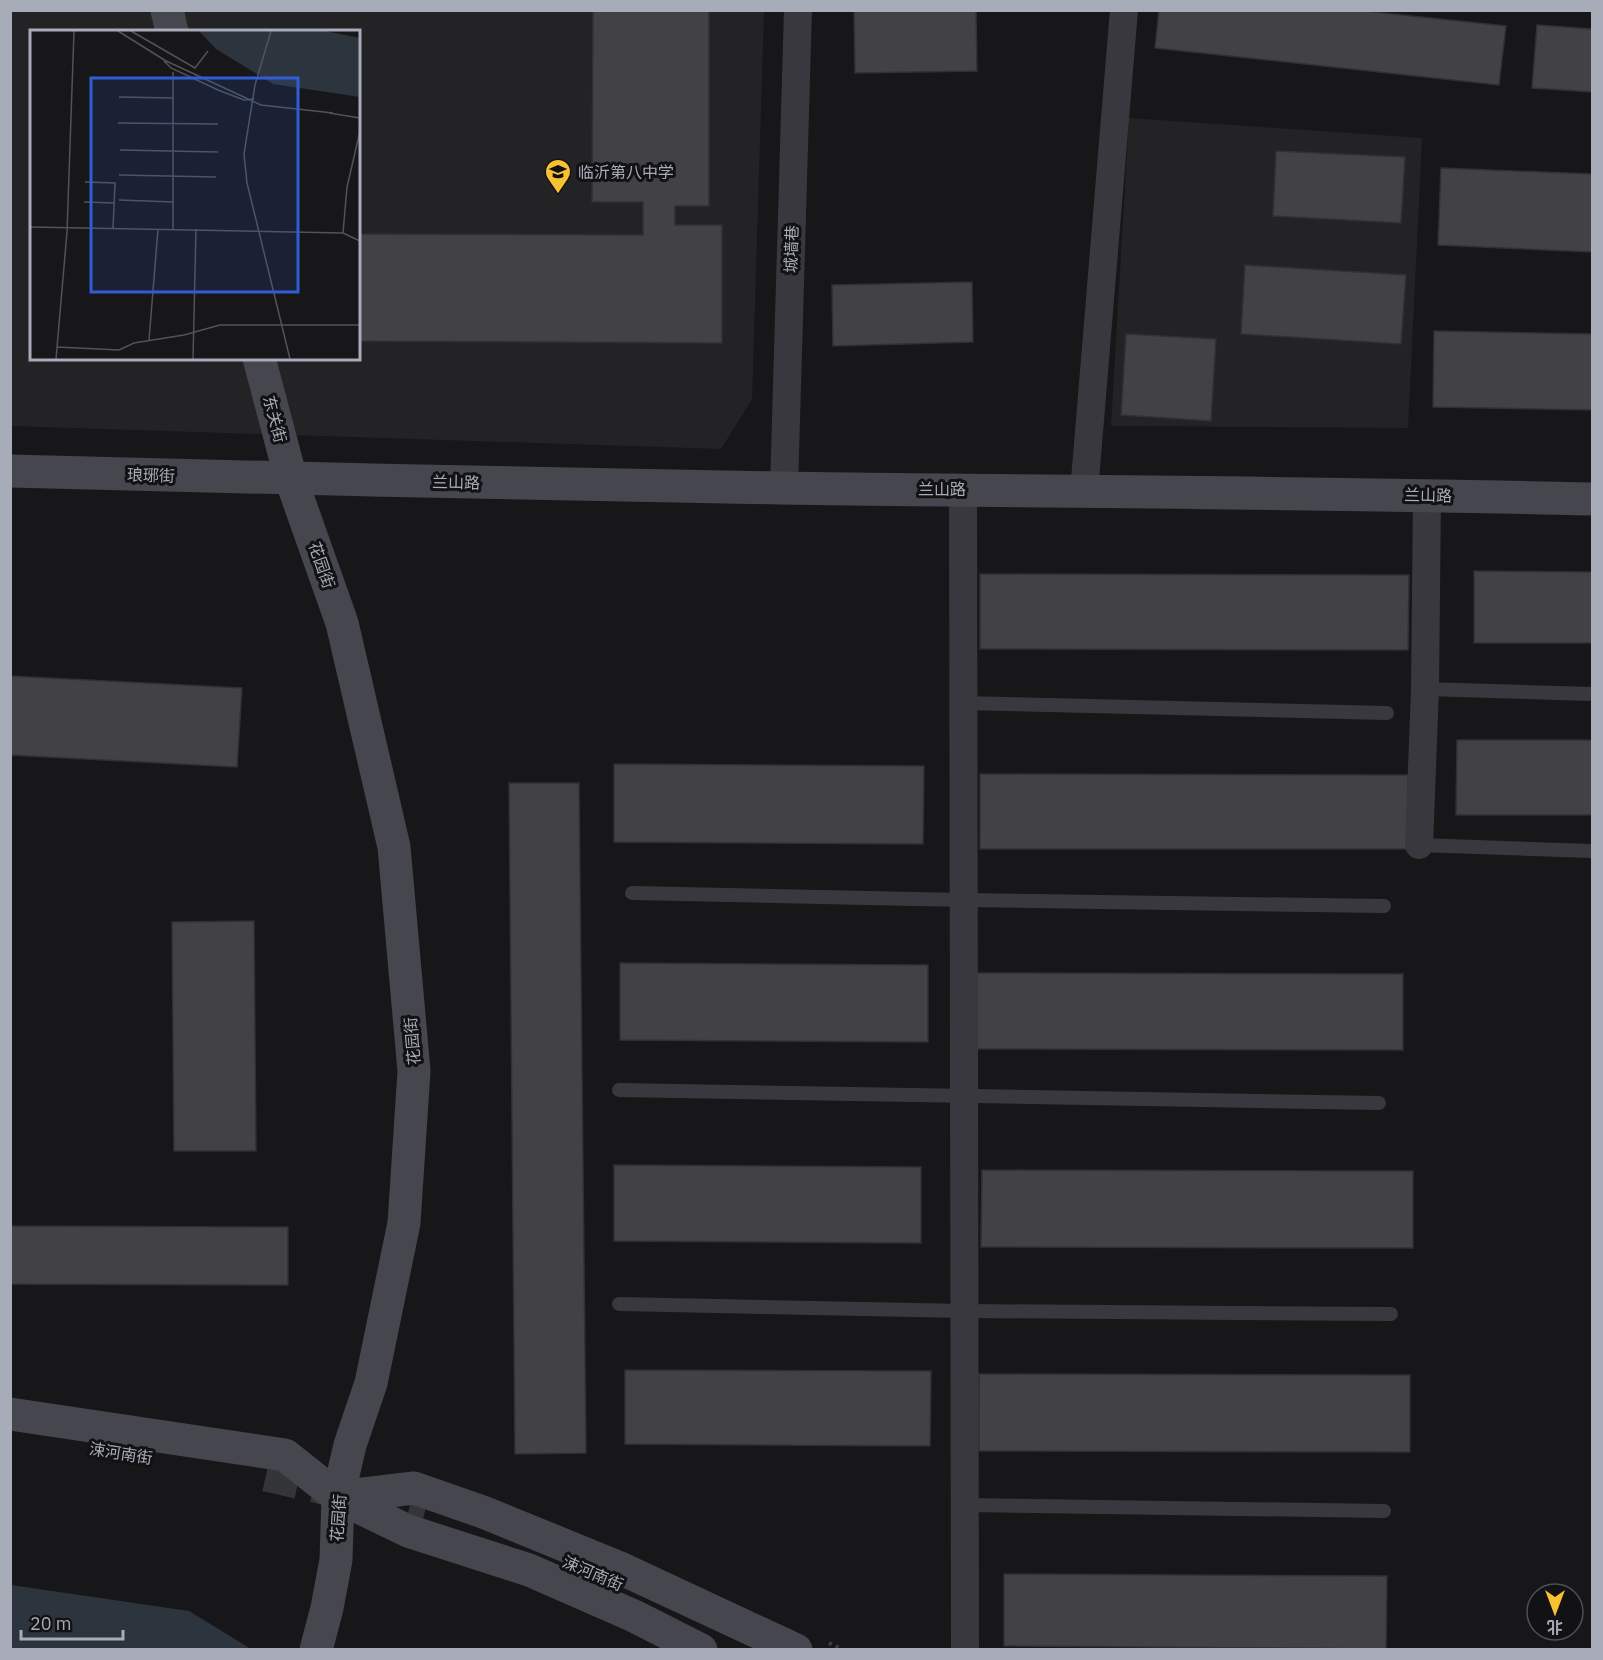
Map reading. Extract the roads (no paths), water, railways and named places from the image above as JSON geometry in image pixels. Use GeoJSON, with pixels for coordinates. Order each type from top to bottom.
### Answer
{"type":"FeatureCollection","features":[{"type":"Feature","properties":{"kind":"street"},"geometry":{"type":"LineString","coordinates":[[167,10],[172,30]]}},
{"type":"Feature","properties":{"kind":"street","name":"城墙巷"},"geometry":{"type":"LineString","coordinates":[[784,488],[798,10]]}},
{"type":"Feature","properties":{"kind":"street"},"geometry":{"type":"LineString","coordinates":[[1084,492],[1124,10]]}},
{"type":"Feature","properties":{"kind":"street","name":"东关街"},"geometry":{"type":"LineString","coordinates":[[260,360],[291,479]]}},
{"type":"Feature","properties":{"kind":"street","name":"琅琊街"},"geometry":{"type":"LineString","coordinates":[[10,471],[291,479]]}},
{"type":"Feature","properties":{"kind":"street","name":"兰山路"},"geometry":{"type":"LineString","coordinates":[[291,479],[784,488],[1426,495],[1593,500]]}},
{"type":"Feature","properties":{"kind":"street","name":"花园街"},"geometry":{"type":"LineString","coordinates":[[291,479],[342,623],[394,847],[414,1071],[404,1223],[371,1383],[350,1444],[338,1497],[336,1560],[316,1650]]}},
{"type":"Feature","properties":{"kind":"street"},"geometry":{"type":"LineString","coordinates":[[963,489],[965,1650]]}},
{"type":"Feature","properties":{"kind":"street"},"geometry":{"type":"LineString","coordinates":[[1419,845],[1425,689],[1426,495]]}},
{"type":"Feature","properties":{"kind":"street"},"geometry":{"type":"LineString","coordinates":[[10,1414],[285,1455],[338,1497],[408,1531],[529,1570],[634,1616],[701,1650]]}},
{"type":"Feature","properties":{"kind":"street","name":"涑河南街"},"geometry":{"type":"LineString","coordinates":[[10,1436],[266,1475]]}},
{"type":"Feature","properties":{"kind":"street"},"geometry":{"type":"LineString","coordinates":[[338,1497],[414,1488],[483,1512],[620,1568],[796,1650]]}},
{"type":"Feature","properties":{"kind":"street","name":"涑河南街"},"geometry":{"type":"LineString","coordinates":[[425,1511],[523,1543],[628,1588],[754,1650]]}},
{"type":"Feature","properties":{"kind":"lane"},"geometry":{"type":"LineString","coordinates":[[1425,689],[1593,694]]}},
{"type":"Feature","properties":{"kind":"lane"},"geometry":{"type":"LineString","coordinates":[[962,703],[1387,713]]}},
{"type":"Feature","properties":{"kind":"lane"},"geometry":{"type":"LineString","coordinates":[[1419,845],[1593,851]]}},
{"type":"Feature","properties":{"kind":"lane"},"geometry":{"type":"LineString","coordinates":[[632,893],[1384,906]]}},
{"type":"Feature","properties":{"kind":"lane"},"geometry":{"type":"LineString","coordinates":[[619,1090],[1378,1103]]}},
{"type":"Feature","properties":{"kind":"lane"},"geometry":{"type":"LineString","coordinates":[[619,1304],[964,1311],[1391,1314]]}},
{"type":"Feature","properties":{"kind":"lane"},"geometry":{"type":"LineString","coordinates":[[964,1505],[1384,1511]]}},
{"type":"Feature","properties":{"kind":"tunnel"},"geometry":{"type":"LineString","coordinates":[[266,1475],[425,1511]]}},
{"type":"Feature","properties":{"kind":"place","name":"临沂第八中学"},"geometry":{"type":"Point","coordinates":[558,195]}}]}
